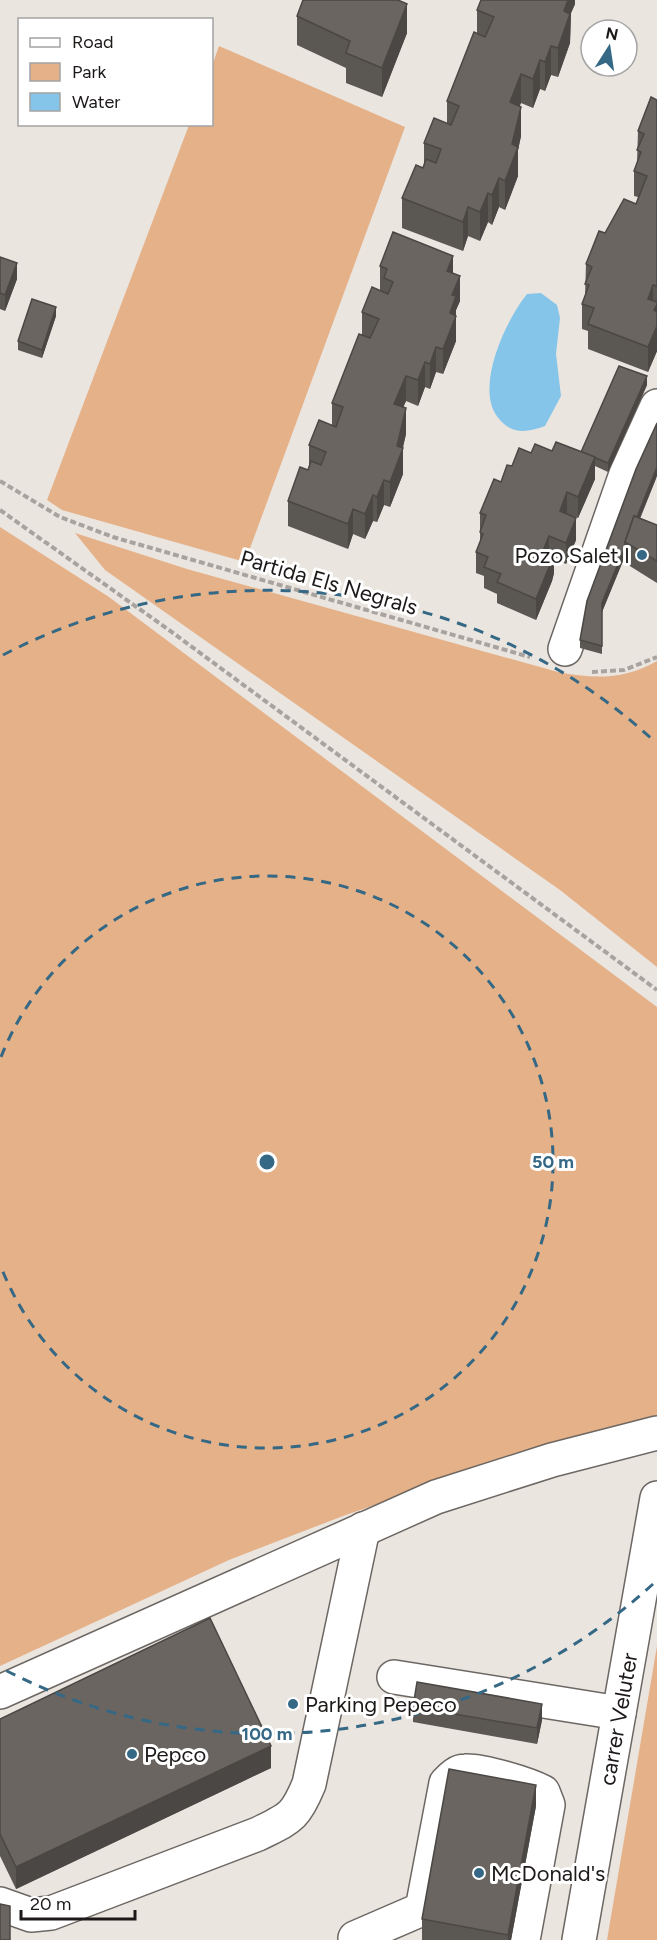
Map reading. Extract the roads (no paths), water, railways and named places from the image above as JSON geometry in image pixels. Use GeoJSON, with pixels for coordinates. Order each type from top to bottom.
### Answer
{"type":"FeatureCollection","features":[{"type":"Feature","properties":{"kind":"street"},"geometry":{"type":"LineString","coordinates":[[576,660],[626,474],[657,406]]}},
{"type":"Feature","properties":{"kind":"street"},"geometry":{"type":"LineString","coordinates":[[0,1692],[436,1497],[552,1460],[657,1433]]}},
{"type":"Feature","properties":{"kind":"street","name":"carrer Veluter"},"geometry":{"type":"LineString","coordinates":[[579,1940],[657,1498]]}},
{"type":"Feature","properties":{"kind":"street"},"geometry":{"type":"LineString","coordinates":[[0,1904],[32,1915],[51,1913],[258,1834],[290,1818],[299,1807],[309,1784],[363,1529]]}},
{"type":"Feature","properties":{"kind":"street"},"geometry":{"type":"LineString","coordinates":[[394,1677],[619,1713]]}},
{"type":"Feature","properties":{"kind":"street"},"geometry":{"type":"LineString","coordinates":[[355,1938],[422,1909],[446,1783],[454,1775],[465,1770],[528,1784],[543,1791],[548,1805],[523,1940]]}},
{"type":"Feature","properties":{"kind":"water"},"geometry":{"type":"Polygon","coordinates":[[[541,293],[557,305],[560,318],[556,354],[561,396],[545,426],[527,431],[515,430],[500,420],[492,407],[489,392],[491,374],[502,338],[519,306],[527,294],[541,293]]]}},
{"type":"Feature","properties":{"kind":"place","name":"Pozo Salet I"},"geometry":{"type":"Point","coordinates":[642,555]}},
{"type":"Feature","properties":{"kind":"place","name":"Parking Pepeco"},"geometry":{"type":"Point","coordinates":[293,1704]}},
{"type":"Feature","properties":{"kind":"place","name":"Pepco"},"geometry":{"type":"Point","coordinates":[132,1754]}},
{"type":"Feature","properties":{"kind":"place","name":"McDonald's"},"geometry":{"type":"Point","coordinates":[479,1873]}}]}
